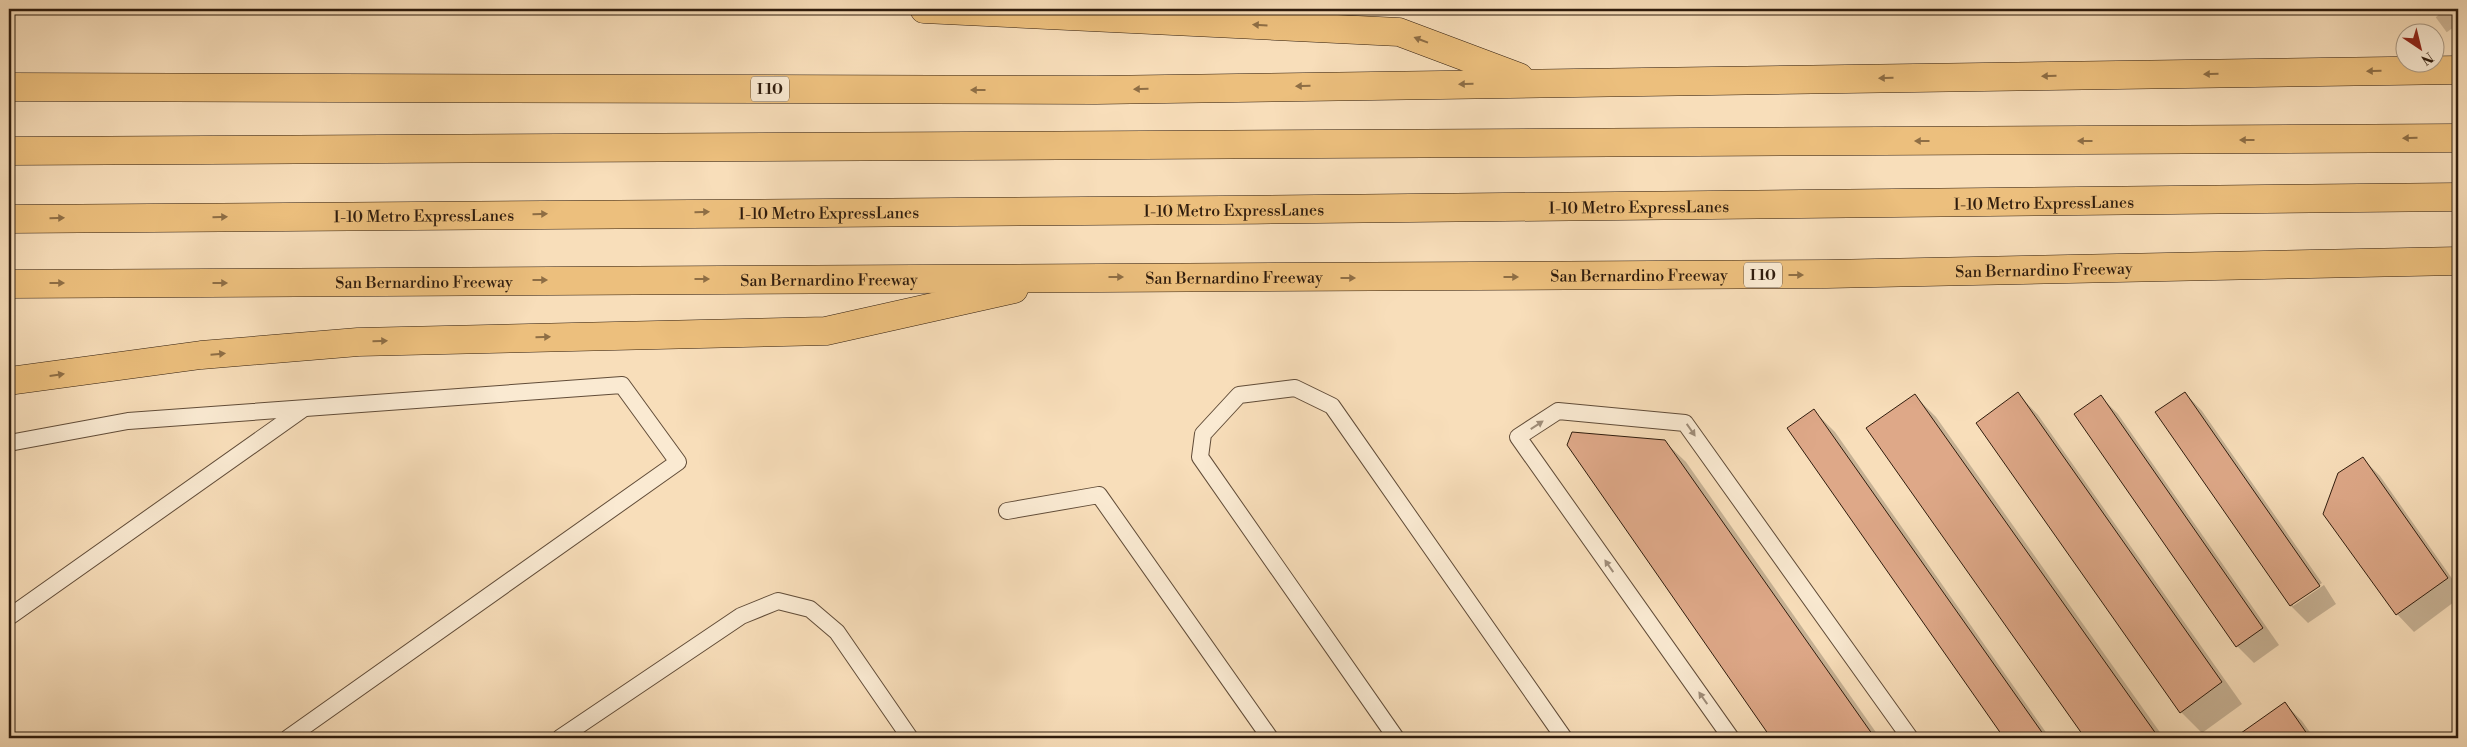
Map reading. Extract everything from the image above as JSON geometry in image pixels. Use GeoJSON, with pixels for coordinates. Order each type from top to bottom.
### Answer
{"type":"FeatureCollection","features":[{"type":"Feature","properties":{"kind":"highway"},"geometry":{"type":"LineString","coordinates":[[924,9],[1399,32],[1532,82]]}},
{"type":"Feature","properties":{"kind":"highway","name":"I 10"},"geometry":{"type":"LineString","coordinates":[[9,88],[1096,90],[1532,82],[2458,70]]}},
{"type":"Feature","properties":{"kind":"highway"},"geometry":{"type":"LineString","coordinates":[[9,151],[2458,138]]}},
{"type":"Feature","properties":{"kind":"highway","name":"I-10 Metro ExpressLanes"},"geometry":{"type":"LineString","coordinates":[[9,219],[886,210],[1945,205],[2458,197]]}},
{"type":"Feature","properties":{"kind":"highway","name":"San Bernardino Freeway"},"geometry":{"type":"LineString","coordinates":[[9,284],[1067,277],[1424,278],[1817,274],[2458,261]]}},
{"type":"Feature","properties":{"kind":"highway"},"geometry":{"type":"LineString","coordinates":[[9,382],[201,356],[358,342],[826,331],[1067,277]]}},
{"type":"Feature","properties":{"kind":"lane"},"geometry":{"type":"LineString","coordinates":[[9,443],[128,421],[622,385],[678,462],[288,738]]}},
{"type":"Feature","properties":{"kind":"lane"},"geometry":{"type":"LineString","coordinates":[[1396,738],[1200,457],[1203,434],[1239,395],[1295,388],[1332,406],[1564,738]]}},
{"type":"Feature","properties":{"kind":"lane"},"geometry":{"type":"LineString","coordinates":[[9,616],[304,408]]}},
{"type":"Feature","properties":{"kind":"lane"},"geometry":{"type":"LineString","coordinates":[[1731,738],[1518,436],[1558,411],[1685,422],[1910,738]]}},
{"type":"Feature","properties":{"kind":"lane"},"geometry":{"type":"LineString","coordinates":[[1007,511],[1099,495],[1270,738]]}},
{"type":"Feature","properties":{"kind":"lane"},"geometry":{"type":"LineString","coordinates":[[560,738],[741,616],[778,600],[810,609],[836,632],[910,738]]}},
{"type":"Feature","properties":{"kind":"building"},"geometry":{"type":"Polygon","coordinates":[[[2018,392],[2222,682],[2180,713],[1976,423],[2018,392]]]}},
{"type":"Feature","properties":{"kind":"building"},"geometry":{"type":"Polygon","coordinates":[[[2185,392],[2320,586],[2290,606],[2155,412],[2185,392]]]}},
{"type":"Feature","properties":{"kind":"building"},"geometry":{"type":"Polygon","coordinates":[[[1915,394],[2159,738],[2085,738],[1866,428],[1915,394]]]}},
{"type":"Feature","properties":{"kind":"building"},"geometry":{"type":"Polygon","coordinates":[[[2101,395],[2263,628],[2236,647],[2074,414],[2101,395]]]}},
{"type":"Feature","properties":{"kind":"building"},"geometry":{"type":"Polygon","coordinates":[[[1814,409],[2046,738],[2004,738],[1787,428],[1814,409]]]}},
{"type":"Feature","properties":{"kind":"building"},"geometry":{"type":"Polygon","coordinates":[[[1572,432],[1665,440],[1875,738],[1771,738],[1567,445],[1572,432]]]}},
{"type":"Feature","properties":{"kind":"building"},"geometry":{"type":"Polygon","coordinates":[[[2363,457],[2448,578],[2396,615],[2323,514],[2338,473],[2363,457]]]}},
{"type":"Feature","properties":{"kind":"building"},"geometry":{"type":"Polygon","coordinates":[[[2285,702],[2310,738],[2234,738],[2285,702]]]}},
{"type":"Feature","properties":{"kind":"tunnel"},"geometry":{"type":"LineString","coordinates":[[2447,9],[2458,24]]}}]}
